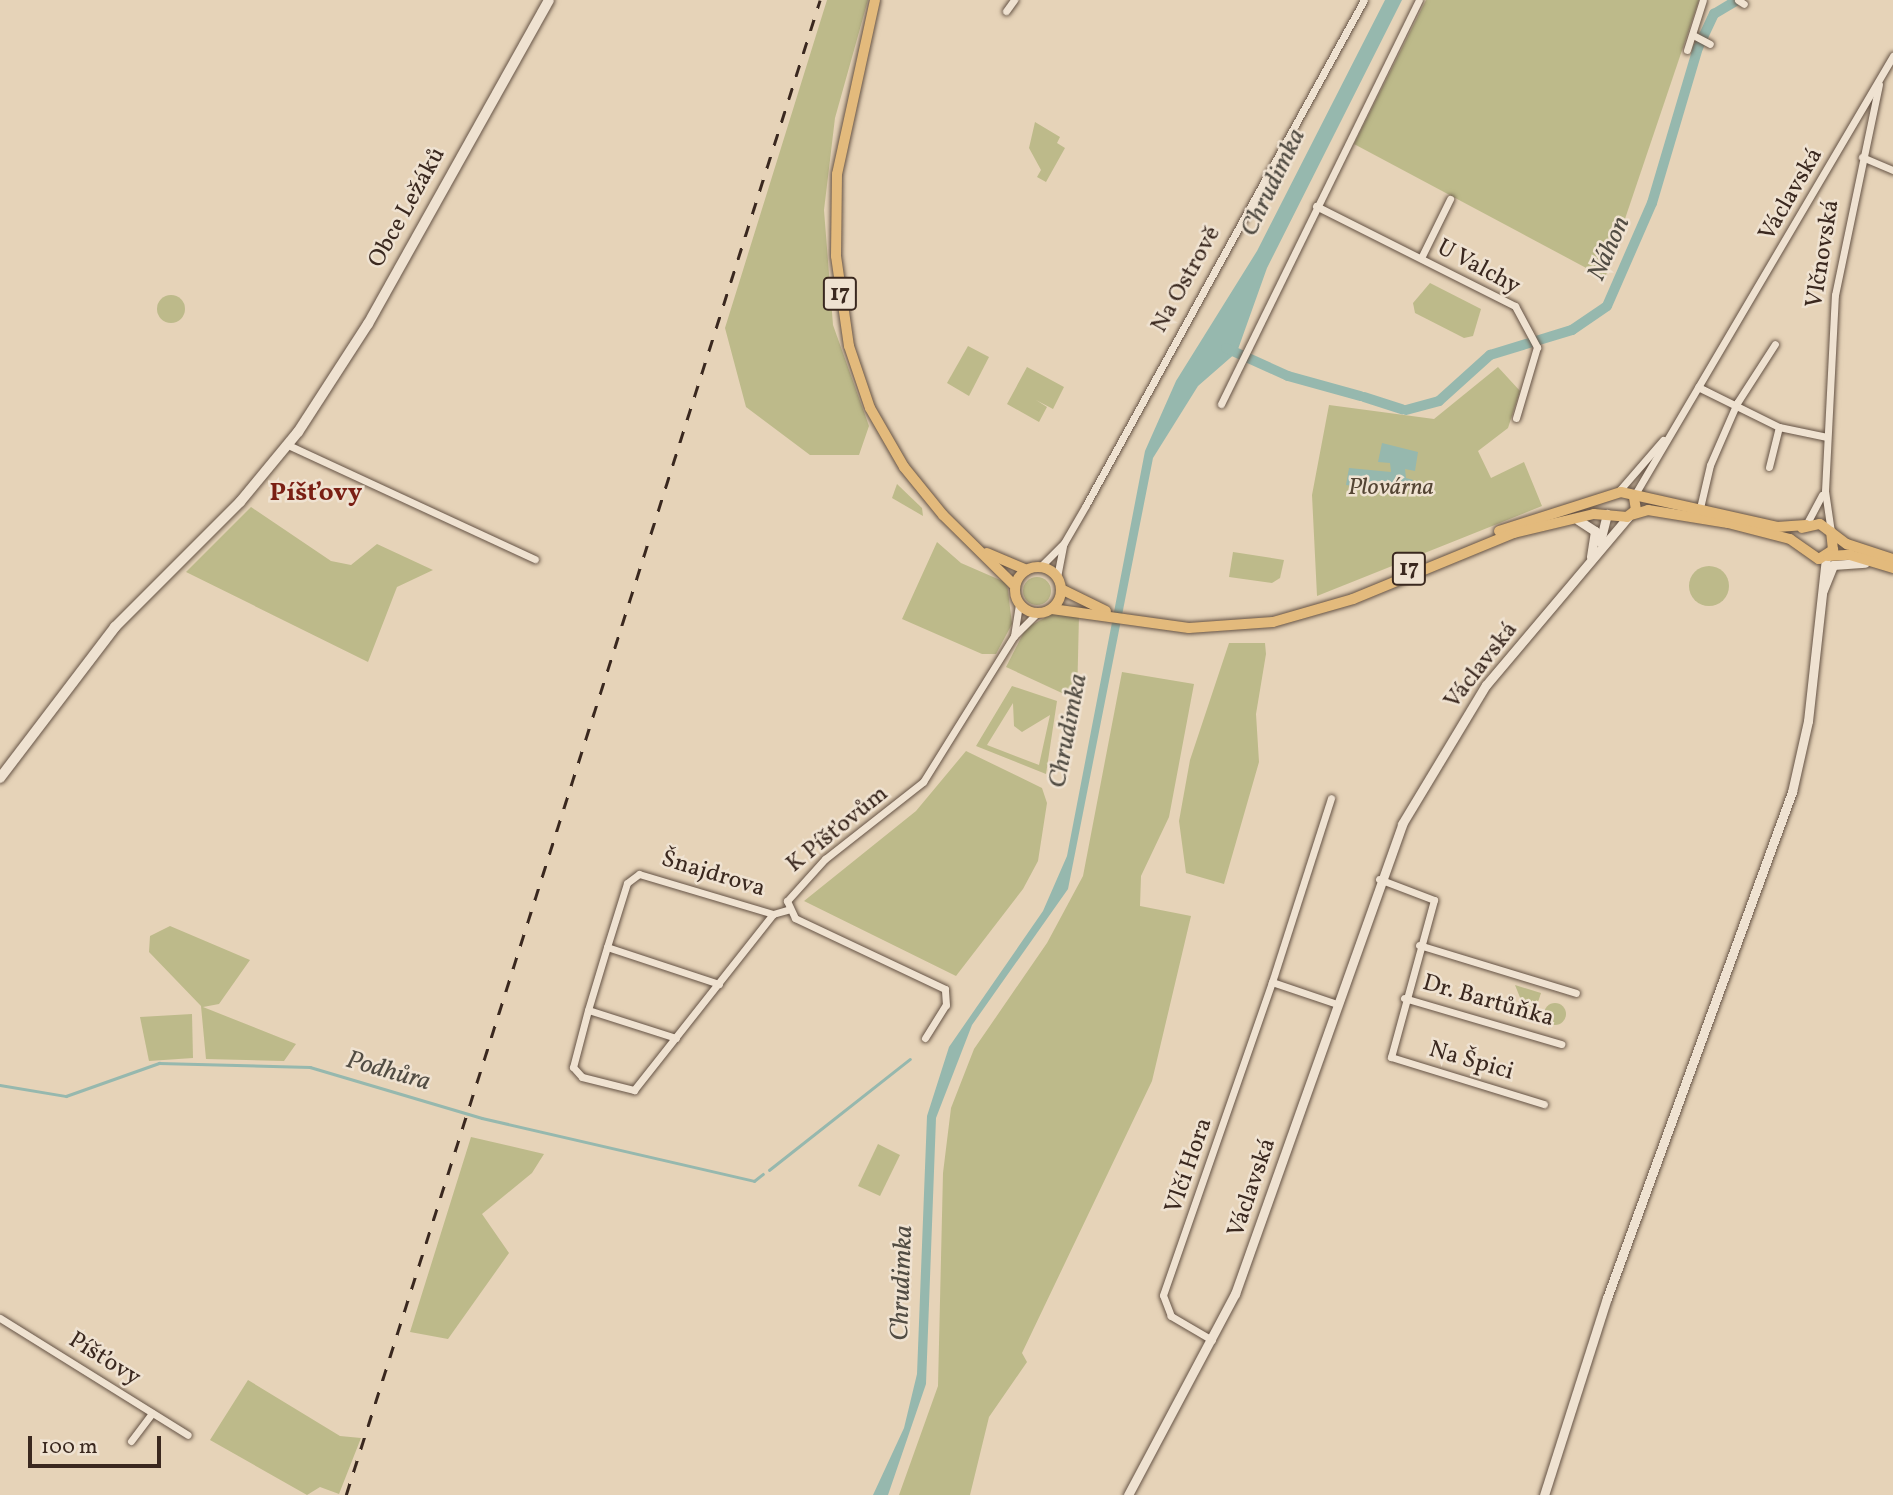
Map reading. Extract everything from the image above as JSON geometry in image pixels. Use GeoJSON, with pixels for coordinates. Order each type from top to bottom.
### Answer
{"type":"FeatureCollection","features":[{"type":"Feature","properties":{"kind":"main road","name":"Obce Ležáků"},"geometry":{"type":"LineString","coordinates":[[0,778],[115,627],[298,432],[368,324],[549,0]]}},
{"type":"Feature","properties":{"kind":"main road","name":"17"},"geometry":{"type":"LineString","coordinates":[[875,0],[837,174],[835,241],[844,321],[859,381],[890,445],[934,506],[1015,586]]}},
{"type":"Feature","properties":{"kind":"main road","name":"17"},"geometry":{"type":"LineString","coordinates":[[1249,626],[1368,586],[1532,519],[1612,495]]}},
{"type":"Feature","properties":{"kind":"main road"},"geometry":{"type":"LineString","coordinates":[[1893,559],[1831,532],[1820,524],[1772,526],[1700,508],[1612,495],[1607,514],[1630,516],[1648,510],[1715,521],[1784,537],[1804,550],[1827,557],[1877,563],[1893,568]]}},
{"type":"Feature","properties":{"kind":"main road"},"geometry":{"type":"LineString","coordinates":[[1630,516],[1634,497]]}},
{"type":"Feature","properties":{"kind":"main road","name":"17"},"geometry":{"type":"LineString","coordinates":[[1037,613],[1052,609],[1093,610],[1135,621],[1249,626],[1331,607],[1502,537],[1569,519],[1607,514]]}},
{"type":"Feature","properties":{"kind":"main road"},"geometry":{"type":"LineString","coordinates":[[1804,550],[1799,537],[1806,525]]}},
{"type":"Feature","properties":{"kind":"main road"},"geometry":{"type":"LineString","coordinates":[[1827,557],[1835,545],[1831,532]]}},
{"type":"Feature","properties":{"kind":"main road","name":"17"},"geometry":{"type":"LineString","coordinates":[[980,550],[1027,570]]}},
{"type":"Feature","properties":{"kind":"main road"},"geometry":{"type":"LineString","coordinates":[[1037,613],[1019,604],[1015,586],[1027,570],[1040,567],[1057,577],[1061,589],[1052,609]]}},
{"type":"Feature","properties":{"kind":"main road","name":"17"},"geometry":{"type":"LineString","coordinates":[[1061,589],[1093,610]]}},
{"type":"Feature","properties":{"kind":"street"},"geometry":{"type":"LineString","coordinates":[[1006,12],[1014,0]]}},
{"type":"Feature","properties":{"kind":"street","name":"Na Ostrově"},"geometry":{"type":"LineString","coordinates":[[1040,567],[1064,543],[1364,0]]}},
{"type":"Feature","properties":{"kind":"street"},"geometry":{"type":"LineString","coordinates":[[1221,404],[1419,0]]}},
{"type":"Feature","properties":{"kind":"street"},"geometry":{"type":"LineString","coordinates":[[1687,50],[1696,37],[1703,0]]}},
{"type":"Feature","properties":{"kind":"street"},"geometry":{"type":"LineString","coordinates":[[1696,37],[1710,44]]}},
{"type":"Feature","properties":{"kind":"street","name":"Václavská"},"geometry":{"type":"LineString","coordinates":[[1634,497],[1893,56]]}},
{"type":"Feature","properties":{"kind":"street","name":"Vlčnovská"},"geometry":{"type":"LineString","coordinates":[[1806,525],[1819,506],[1825,477],[1836,282],[1880,80]]}},
{"type":"Feature","properties":{"kind":"street"},"geometry":{"type":"LineString","coordinates":[[1862,157],[1893,170]]}},
{"type":"Feature","properties":{"kind":"street"},"geometry":{"type":"LineString","coordinates":[[1421,258],[1450,199]]}},
{"type":"Feature","properties":{"kind":"street","name":"U Valchy"},"geometry":{"type":"LineString","coordinates":[[1316,206],[1507,302],[1532,329],[1537,347],[1516,418]]}},
{"type":"Feature","properties":{"kind":"street"},"geometry":{"type":"LineString","coordinates":[[1700,508],[1710,465],[1735,410],[1774,344]]}},
{"type":"Feature","properties":{"kind":"street"},"geometry":{"type":"LineString","coordinates":[[1699,387],[1735,410],[1779,427],[1827,437]]}},
{"type":"Feature","properties":{"kind":"street"},"geometry":{"type":"LineString","coordinates":[[1769,467],[1779,427]]}},
{"type":"Feature","properties":{"kind":"street","name":"Václavská"},"geometry":{"type":"LineString","coordinates":[[1612,495],[1668,435]]}},
{"type":"Feature","properties":{"kind":"street"},"geometry":{"type":"LineString","coordinates":[[288,445],[535,559]]}},
{"type":"Feature","properties":{"kind":"street","name":"Vlčnovská"},"geometry":{"type":"LineString","coordinates":[[1825,477],[1831,532]]}},
{"type":"Feature","properties":{"kind":"street","name":"Václavská"},"geometry":{"type":"LineString","coordinates":[[1590,559],[1607,514]]}},
{"type":"Feature","properties":{"kind":"street","name":"Václavská"},"geometry":{"type":"LineString","coordinates":[[1128,1495],[1212,1340],[1248,1261],[1379,878],[1466,713],[1590,559],[1630,516]]}},
{"type":"Feature","properties":{"kind":"street"},"geometry":{"type":"LineString","coordinates":[[1569,519],[1594,528],[1590,559]]}},
{"type":"Feature","properties":{"kind":"street","name":"Na Ostrově"},"geometry":{"type":"LineString","coordinates":[[1057,577],[1064,543]]}},
{"type":"Feature","properties":{"kind":"street"},"geometry":{"type":"LineString","coordinates":[[1804,550],[1816,570],[1816,641]]}},
{"type":"Feature","properties":{"kind":"street"},"geometry":{"type":"LineString","coordinates":[[1544,1495],[1599,1319],[1792,792],[1827,557]]}},
{"type":"Feature","properties":{"kind":"street"},"geometry":{"type":"LineString","coordinates":[[1818,616],[1833,565],[1877,563]]}},
{"type":"Feature","properties":{"kind":"street"},"geometry":{"type":"LineString","coordinates":[[1014,636],[1019,604]]}},
{"type":"Feature","properties":{"kind":"street"},"geometry":{"type":"LineString","coordinates":[[1014,636],[1037,613]]}},
{"type":"Feature","properties":{"kind":"street","name":"K Píšťovům"},"geometry":{"type":"LineString","coordinates":[[925,1038],[948,1000],[945,989],[787,910],[789,897],[816,867],[918,788],[961,729],[1014,636]]}},
{"type":"Feature","properties":{"kind":"street","name":"Vlčí Hora"},"geometry":{"type":"LineString","coordinates":[[1212,1340],[1171,1316],[1163,1295],[1272,982],[1331,798]]}},
{"type":"Feature","properties":{"kind":"street","name":"Šnajdrova"},"geometry":{"type":"LineString","coordinates":[[774,914],[636,1088],[615,1087],[573,1067],[627,883],[639,874],[774,914],[787,910]]}},
{"type":"Feature","properties":{"kind":"street"},"geometry":{"type":"LineString","coordinates":[[1379,878],[1434,898],[1404,998]]}},
{"type":"Feature","properties":{"kind":"street"},"geometry":{"type":"LineString","coordinates":[[1419,945],[1576,993]]}},
{"type":"Feature","properties":{"kind":"street"},"geometry":{"type":"LineString","coordinates":[[607,947],[719,984]]}},
{"type":"Feature","properties":{"kind":"street"},"geometry":{"type":"LineString","coordinates":[[1272,982],[1337,1004]]}},
{"type":"Feature","properties":{"kind":"street","name":"Dr. Bartůňka"},"geometry":{"type":"LineString","coordinates":[[1404,998],[1561,1044]]}},
{"type":"Feature","properties":{"kind":"street","name":"Na Špici"},"geometry":{"type":"LineString","coordinates":[[1404,998],[1390,1055],[1544,1104]]}},
{"type":"Feature","properties":{"kind":"street"},"geometry":{"type":"LineString","coordinates":[[588,1010],[676,1038]]}},
{"type":"Feature","properties":{"kind":"street","name":"Píšťovy"},"geometry":{"type":"LineString","coordinates":[[0,1318],[188,1435]]}},
{"type":"Feature","properties":{"kind":"street"},"geometry":{"type":"LineString","coordinates":[[131,1441],[152,1413]]}},
{"type":"Feature","properties":{"kind":"green space"},"geometry":{"type":"Polygon","coordinates":[[[827,0],[868,0],[835,118],[824,210],[833,325],[869,426],[859,455],[810,455],[746,407],[725,328],[827,0]]]}},
{"type":"Feature","properties":{"kind":"green space"},"geometry":{"type":"Polygon","coordinates":[[[1426,0],[1699,0],[1605,278],[1354,144],[1426,0]]]}},
{"type":"Feature","properties":{"kind":"green space"},"geometry":{"type":"Polygon","coordinates":[[[1035,122],[1060,137],[1057,143],[1065,148],[1046,182],[1037,177],[1041,170],[1029,148],[1035,122]]]}},
{"type":"Feature","properties":{"kind":"green space"},"geometry":{"type":"Polygon","coordinates":[[[1430,283],[1481,309],[1473,336],[1464,338],[1415,313],[1413,303],[1430,283]]]}},
{"type":"Feature","properties":{"kind":"green space"},"geometry":{"type":"Polygon","coordinates":[[[171,295],[181,299],[185,309],[181,319],[171,323],[161,319],[157,309],[161,299],[171,295]]]}},
{"type":"Feature","properties":{"kind":"green space"},"geometry":{"type":"Polygon","coordinates":[[[968,346],[989,357],[969,396],[947,383],[968,346]]]}},
{"type":"Feature","properties":{"kind":"green space"},"geometry":{"type":"Polygon","coordinates":[[[1027,367],[1064,387],[1053,409],[1036,400],[1047,407],[1039,422],[1007,404],[1027,367]]]}},
{"type":"Feature","properties":{"kind":"green space","name":"Plovárna"},"geometry":{"type":"Polygon","coordinates":[[[1498,367],[1520,391],[1508,428],[1478,451],[1491,478],[1524,462],[1542,506],[1317,596],[1312,495],[1329,405],[1434,419],[1498,367]]]}},
{"type":"Feature","properties":{"kind":"green space"},"geometry":{"type":"Polygon","coordinates":[[[897,484],[922,508],[923,516],[892,498],[897,484]]]}},
{"type":"Feature","properties":{"kind":"green space"},"geometry":{"type":"Polygon","coordinates":[[[251,507],[331,561],[351,565],[377,544],[433,570],[397,587],[368,662],[186,572],[251,507]]]}},
{"type":"Feature","properties":{"kind":"green space"},"geometry":{"type":"Polygon","coordinates":[[[937,542],[961,563],[1007,583],[1012,624],[996,654],[982,654],[902,619],[937,542]]]}},
{"type":"Feature","properties":{"kind":"green space"},"geometry":{"type":"Polygon","coordinates":[[[1233,552],[1284,560],[1280,578],[1272,583],[1229,577],[1233,552]]]}},
{"type":"Feature","properties":{"kind":"green space"},"geometry":{"type":"Polygon","coordinates":[[[1709,566],[1717,567],[1723,572],[1728,578],[1728,594],[1723,600],[1717,605],[1709,606],[1701,605],[1695,600],[1690,594],[1689,586],[1690,578],[1695,572],[1701,567],[1709,566]]]}},
{"type":"Feature","properties":{"kind":"green space"},"geometry":{"type":"Polygon","coordinates":[[[1037,577],[1047,581],[1051,591],[1047,601],[1037,605],[1027,601],[1023,591],[1027,581],[1037,577]]]}},
{"type":"Feature","properties":{"kind":"green space"},"geometry":{"type":"Polygon","coordinates":[[[1052,614],[1079,615],[1077,700],[1006,667],[1026,628],[1052,614]]]}},
{"type":"Feature","properties":{"kind":"green space"},"geometry":{"type":"Polygon","coordinates":[[[1229,643],[1265,643],[1266,654],[1256,714],[1259,762],[1224,884],[1186,873],[1179,821],[1190,760],[1229,643]]]}},
{"type":"Feature","properties":{"kind":"green space"},"geometry":{"type":"Polygon","coordinates":[[[1122,672],[1194,684],[1169,817],[1141,876],[1140,906],[1191,916],[1152,1081],[1022,1353],[1027,1362],[989,1417],[970,1495],[899,1495],[938,1386],[943,1173],[951,1108],[974,1049],[1047,943],[1083,876],[1122,672]]]}},
{"type":"Feature","properties":{"kind":"green space"},"geometry":{"type":"Polygon","coordinates":[[[1012,686],[1057,701],[1046,774],[976,746],[1012,686]],[[1013,703],[987,745],[1039,765],[1050,715],[1022,732],[1014,726],[1013,703]]]}},
{"type":"Feature","properties":{"kind":"green space"},"geometry":{"type":"Polygon","coordinates":[[[966,751],[1042,788],[1047,803],[1038,861],[1023,889],[956,976],[804,901],[916,811],[966,751]]]}},
{"type":"Feature","properties":{"kind":"green space"},"geometry":{"type":"Polygon","coordinates":[[[170,926],[250,960],[219,1004],[203,1007],[296,1044],[284,1061],[206,1059],[201,1006],[149,952],[150,936],[170,926]]]}},
{"type":"Feature","properties":{"kind":"green space"},"geometry":{"type":"Polygon","coordinates":[[[1515,985],[1541,993],[1536,1008],[1523,1005],[1515,985]]]}},
{"type":"Feature","properties":{"kind":"green space"},"geometry":{"type":"Polygon","coordinates":[[[1555,1003],[1563,1006],[1566,1014],[1563,1022],[1555,1025],[1547,1022],[1544,1014],[1547,1006],[1555,1003]]]}},
{"type":"Feature","properties":{"kind":"green space"},"geometry":{"type":"Polygon","coordinates":[[[192,1014],[193,1058],[149,1061],[140,1017],[192,1014]]]}},
{"type":"Feature","properties":{"kind":"green space"},"geometry":{"type":"Polygon","coordinates":[[[471,1137],[544,1154],[532,1173],[482,1214],[509,1253],[448,1339],[410,1332],[471,1137]]]}},
{"type":"Feature","properties":{"kind":"green space"},"geometry":{"type":"Polygon","coordinates":[[[878,1144],[900,1155],[880,1196],[858,1186],[878,1144]]]}},
{"type":"Feature","properties":{"kind":"green space"},"geometry":{"type":"Polygon","coordinates":[[[248,1380],[340,1436],[361,1438],[339,1494],[320,1487],[307,1495],[210,1440],[248,1380]]]}},
{"type":"Feature","properties":{"kind":"water"},"geometry":{"type":"Polygon","coordinates":[[[1385,0],[1402,0],[1267,268],[1237,352],[1198,386],[1153,458],[1068,889],[972,1025],[936,1118],[926,1384],[888,1495],[873,1495],[904,1428],[917,1374],[927,1116],[949,1047],[1043,911],[1067,856],[1145,451],[1176,381],[1257,251],[1385,0]]]}},
{"type":"Feature","properties":{"kind":"water"},"geometry":{"type":"Polygon","coordinates":[[[1382,443],[1418,452],[1415,471],[1405,469],[1406,478],[1413,480],[1405,494],[1381,485],[1380,490],[1346,485],[1349,468],[1391,472],[1390,463],[1378,462],[1382,443]]]}},
{"type":"Feature","properties":{"kind":"waterway","name":"Náhon"},"geometry":{"type":"LineString","coordinates":[[1406,410],[1439,401],[1490,355],[1572,330],[1607,306],[1652,203],[1698,48],[1714,14],[1737,0]]}},
{"type":"Feature","properties":{"kind":"waterway","name":"Náhon"},"geometry":{"type":"LineString","coordinates":[[1226,348],[1288,376],[1360,396]]}},
{"type":"Feature","properties":{"kind":"waterway","name":"Náhon"},"geometry":{"type":"LineString","coordinates":[[1364,397],[1402,409]]}},
{"type":"Feature","properties":{"kind":"waterway","name":"Podhůra"},"geometry":{"type":"LineString","coordinates":[[769,1170],[910,1059]]}},
{"type":"Feature","properties":{"kind":"waterway","name":"Podhůra"},"geometry":{"type":"LineString","coordinates":[[0,1085],[66,1096],[159,1063],[310,1067],[482,1118],[754,1181],[763,1174]]}},
{"type":"Feature","properties":{"kind":"railway"},"geometry":{"type":"LineString","coordinates":[[346,1495],[820,0]]}},
{"type":"Feature","properties":{"kind":"district","name":"Píšťovy"},"geometry":{"type":"Point","coordinates":[316,494]}},
{"type":"Feature","properties":{"kind":"water label","name":"Chrudimka"},"geometry":{"type":"Point","coordinates":[1274,183]}},
{"type":"Feature","properties":{"kind":"water label","name":"Chrudimka"},"geometry":{"type":"Point","coordinates":[1069,731]}},
{"type":"Feature","properties":{"kind":"water label","name":"Chrudimka"},"geometry":{"type":"Point","coordinates":[903,1283]}}]}
